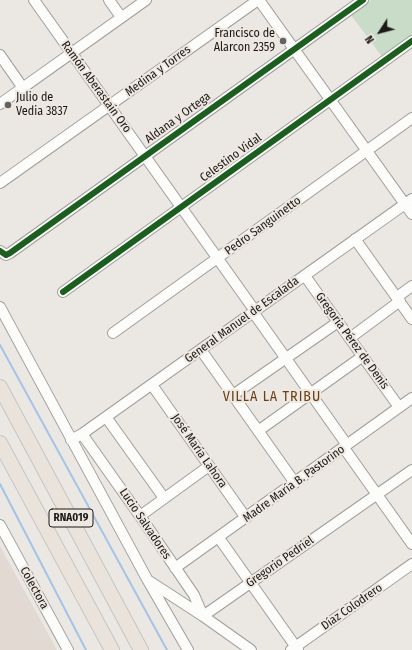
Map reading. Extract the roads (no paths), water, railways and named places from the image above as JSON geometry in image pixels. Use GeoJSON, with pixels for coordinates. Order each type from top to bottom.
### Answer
{"type":"FeatureCollection","features":[{"type":"Feature","properties":{"kind":"highway","name":"RNA019"},"geometry":{"type":"LineString","coordinates":[[0,387],[141,650]]}},
{"type":"Feature","properties":{"kind":"highway","name":"RNA019"},"geometry":{"type":"LineString","coordinates":[[0,443],[112,650]]}},
{"type":"Feature","properties":{"kind":"highway"},"geometry":{"type":"LineString","coordinates":[[93,559],[133,619],[150,650]]}},
{"type":"Feature","properties":{"kind":"street","name":"Ramón Aberastaín Oro"},"geometry":{"type":"LineString","coordinates":[[34,0],[218,258],[377,495],[412,544]]}},
{"type":"Feature","properties":{"kind":"street"},"geometry":{"type":"LineString","coordinates":[[109,0],[121,18]]}},
{"type":"Feature","properties":{"kind":"street"},"geometry":{"type":"LineString","coordinates":[[0,104],[146,0]]}},
{"type":"Feature","properties":{"kind":"street"},"geometry":{"type":"LineString","coordinates":[[258,0],[367,151],[409,202],[412,214]]}},
{"type":"Feature","properties":{"kind":"street","name":"Medina y Torres"},"geometry":{"type":"LineString","coordinates":[[0,183],[258,0]]}},
{"type":"Feature","properties":{"kind":"street","name":"Aldana y Ortega"},"geometry":{"type":"LineString","coordinates":[[3,253],[145,156],[363,0]]}},
{"type":"Feature","properties":{"kind":"street","name":"Celestino Vidal"},"geometry":{"type":"LineString","coordinates":[[63,292],[412,41]]}},
{"type":"Feature","properties":{"kind":"street"},"geometry":{"type":"LineString","coordinates":[[0,55],[23,88]]}},
{"type":"Feature","properties":{"kind":"street","name":"Pedro Sanguinetto"},"geometry":{"type":"LineString","coordinates":[[113,332],[412,118]]}},
{"type":"Feature","properties":{"kind":"street","name":"General Manuel de Escalada"},"geometry":{"type":"LineString","coordinates":[[71,440],[82,434],[152,385],[409,202]]}},
{"type":"Feature","properties":{"kind":"street"},"geometry":{"type":"LineString","coordinates":[[355,240],[412,319]]}},
{"type":"Feature","properties":{"kind":"street","name":"Gregoria Pérez de Denis"},"geometry":{"type":"LineString","coordinates":[[305,276],[399,407]]}},
{"type":"Feature","properties":{"kind":"street"},"geometry":{"type":"LineString","coordinates":[[350,338],[412,286]]}},
{"type":"Feature","properties":{"kind":"street"},"geometry":{"type":"LineString","coordinates":[[0,307],[147,580],[188,650]]}},
{"type":"Feature","properties":{"kind":"street"},"geometry":{"type":"LineString","coordinates":[[233,395],[338,322]]}},
{"type":"Feature","properties":{"kind":"street"},"geometry":{"type":"LineString","coordinates":[[201,350],[295,483]]}},
{"type":"Feature","properties":{"kind":"street"},"geometry":{"type":"LineString","coordinates":[[258,431],[363,356]]}},
{"type":"Feature","properties":{"kind":"street","name":"José María Lahora"},"geometry":{"type":"LineString","coordinates":[[152,385],[246,518]]}},
{"type":"Feature","properties":{"kind":"street","name":"Madre María B. Pastorino"},"geometry":{"type":"LineString","coordinates":[[175,568],[219,538],[412,398]]}},
{"type":"Feature","properties":{"kind":"street"},"geometry":{"type":"LineString","coordinates":[[106,417],[164,498]]}},
{"type":"Feature","properties":{"kind":"street","name":"Lucio Salvadores"},"geometry":{"type":"LineString","coordinates":[[82,434],[194,595],[204,616]]}},
{"type":"Feature","properties":{"kind":"street"},"geometry":{"type":"LineString","coordinates":[[140,516],[209,466]]}},
{"type":"Feature","properties":{"kind":"street","name":"Gregorio Pedriel"},"geometry":{"type":"LineString","coordinates":[[204,616],[412,470]]}},
{"type":"Feature","properties":{"kind":"street","name":"Colectora"},"geometry":{"type":"LineString","coordinates":[[0,525],[68,650]]}},
{"type":"Feature","properties":{"kind":"street"},"geometry":{"type":"LineString","coordinates":[[219,538],[295,649]]}},
{"type":"Feature","properties":{"kind":"street","name":"Díaz Colodrero"},"geometry":{"type":"LineString","coordinates":[[295,649],[412,564]]}},
{"type":"Feature","properties":{"kind":"street"},"geometry":{"type":"LineString","coordinates":[[147,580],[204,616],[251,650]]}},
{"type":"Feature","properties":{"kind":"waterway"},"geometry":{"type":"LineString","coordinates":[[0,345],[167,650]]}},
{"type":"Feature","properties":{"kind":"waterway"},"geometry":{"type":"LineString","coordinates":[[0,484],[86,650]]}},
{"type":"Feature","properties":{"kind":"place","name":"Francisco de Alarcon 2359"},"geometry":{"type":"Point","coordinates":[283,41]}},
{"type":"Feature","properties":{"kind":"place","name":"Julio de Vedia 3837"},"geometry":{"type":"Point","coordinates":[8,105]}},
{"type":"Feature","properties":{"kind":"district","name":"VILLA LA TRIBU"},"geometry":{"type":"Point","coordinates":[272,397]}}]}
